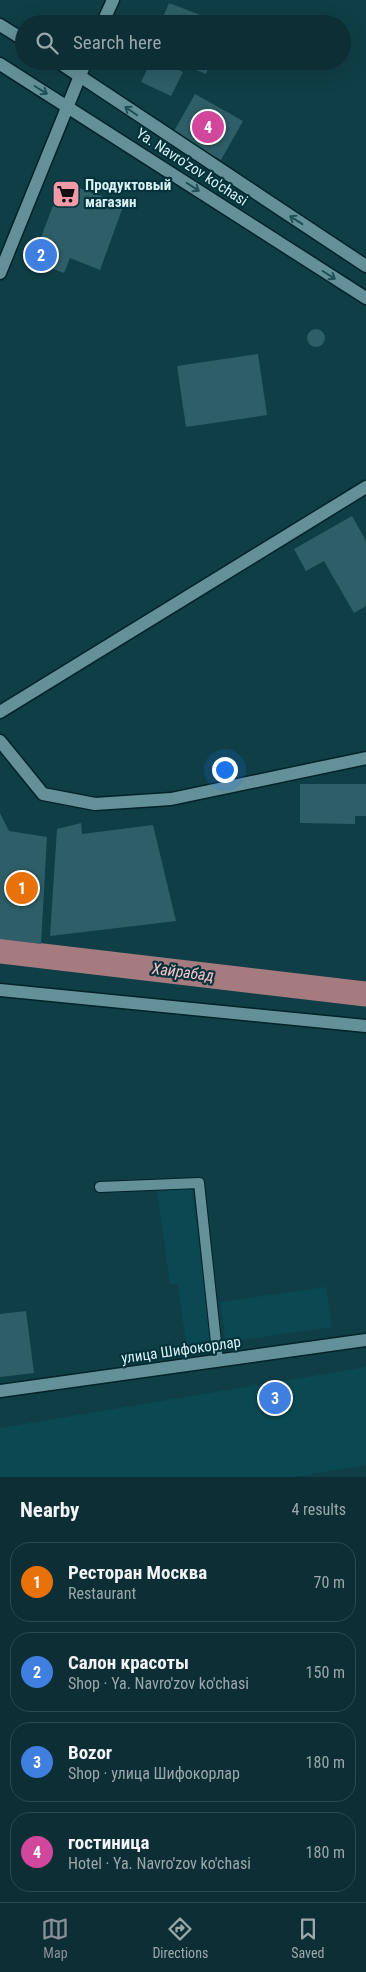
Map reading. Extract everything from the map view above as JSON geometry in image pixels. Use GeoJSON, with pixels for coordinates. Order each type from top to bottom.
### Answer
{"type":"FeatureCollection","features":[{"type":"Feature","properties":{"kind":"street"},"geometry":{"type":"LineString","coordinates":[[106,15],[113,0]]}},
{"type":"Feature","properties":{"kind":"street"},"geometry":{"type":"LineString","coordinates":[[0,24],[15,34]]}},
{"type":"Feature","properties":{"kind":"street","name":"Ya. Navro'zov ko'chasi"},"geometry":{"type":"LineString","coordinates":[[0,64],[366,298]]}},
{"type":"Feature","properties":{"kind":"street","name":"Ya. Navro'zov ko'chasi"},"geometry":{"type":"LineString","coordinates":[[71,70],[141,119],[366,266]]}},
{"type":"Feature","properties":{"kind":"street"},"geometry":{"type":"LineString","coordinates":[[0,273],[66,105],[82,70]]}},
{"type":"Feature","properties":{"kind":"street"},"geometry":{"type":"LineString","coordinates":[[0,712],[366,487]]}},
{"type":"Feature","properties":{"kind":"street"},"geometry":{"type":"LineString","coordinates":[[0,741],[43,794],[96,804],[171,799],[366,758]]}},
{"type":"Feature","properties":{"kind":"street"},"geometry":{"type":"LineString","coordinates":[[0,990],[366,1026]]}},
{"type":"Feature","properties":{"kind":"street","name":"улица Шифокорлар"},"geometry":{"type":"LineString","coordinates":[[0,1391],[366,1340]]}},
{"type":"Feature","properties":{"kind":"lane"},"geometry":{"type":"LineString","coordinates":[[100,1187],[199,1183],[218,1361]]}},
{"type":"Feature","properties":{"kind":"shaded area"},"geometry":{"type":"Polygon","coordinates":[[[191,1186],[213,1346],[187,1349],[178,1284],[170,1284],[157,1190],[191,1186]]]}},
{"type":"Feature","properties":{"kind":"shaded area"},"geometry":{"type":"Polygon","coordinates":[[[326,1287],[332,1327],[226,1342],[220,1302],[326,1287]]]}},
{"type":"Feature","properties":{"kind":"shaded area"},"geometry":{"type":"Polygon","coordinates":[[[366,1367],[366,1465],[294,1477],[0,1477],[0,1428],[366,1367]]]}},
{"type":"Feature","properties":{"kind":"building"},"geometry":{"type":"Polygon","coordinates":[[[169,3],[200,15],[164,15],[169,3]]]}},
{"type":"Feature","properties":{"kind":"building"},"geometry":{"type":"Polygon","coordinates":[[[147,70],[179,70],[183,72],[171,96],[141,82],[147,70]]]}},
{"type":"Feature","properties":{"kind":"building"},"geometry":{"type":"Polygon","coordinates":[[[196,70],[208,70],[206,74],[196,70]]]}},
{"type":"Feature","properties":{"kind":"building"},"geometry":{"type":"Polygon","coordinates":[[[195,94],[243,121],[221,160],[173,133],[195,94]]]}},
{"type":"Feature","properties":{"kind":"building"},"geometry":{"type":"Polygon","coordinates":[[[62,182],[124,204],[100,270],[70,258],[64,273],[32,261],[62,182]]]}},
{"type":"Feature","properties":{"kind":"building"},"geometry":{"type":"Polygon","coordinates":[[[316,329],[322,332],[325,338],[322,344],[316,347],[310,344],[307,338],[310,332],[316,329]]]}},
{"type":"Feature","properties":{"kind":"building"},"geometry":{"type":"Polygon","coordinates":[[[258,354],[267,415],[186,427],[177,366],[258,354]]]}},
{"type":"Feature","properties":{"kind":"building"},"geometry":{"type":"Polygon","coordinates":[[[352,516],[366,541],[366,606],[354,613],[324,561],[306,571],[294,549],[352,516]]]}},
{"type":"Feature","properties":{"kind":"building"},"geometry":{"type":"Polygon","coordinates":[[[300,784],[366,784],[366,816],[355,816],[355,824],[300,823],[300,784]]]}},
{"type":"Feature","properties":{"kind":"building"},"geometry":{"type":"Polygon","coordinates":[[[0,813],[9,831],[47,837],[41,944],[0,939],[0,813]]]}},
{"type":"Feature","properties":{"kind":"building"},"geometry":{"type":"Polygon","coordinates":[[[81,823],[82,834],[153,825],[176,921],[50,936],[57,829],[81,823]]]}},
{"type":"Feature","properties":{"kind":"building"},"geometry":{"type":"Polygon","coordinates":[[[26,1311],[34,1373],[0,1377],[0,1314],[26,1311]]]}},
{"type":"Feature","properties":{"kind":"waterway","name":"Хайрабад"},"geometry":{"type":"LineString","coordinates":[[0,951],[366,994]]}},
{"type":"Feature","properties":{"kind":"place","name":"гостиница"},"geometry":{"type":"Point","coordinates":[208,127]}},
{"type":"Feature","properties":{"kind":"place","name":"Продуктовый магазин"},"geometry":{"type":"Point","coordinates":[66,194]}},
{"type":"Feature","properties":{"kind":"place","name":"Салон красоты"},"geometry":{"type":"Point","coordinates":[41,255]}},
{"type":"Feature","properties":{"kind":"place","name":"Ресторан Москва"},"geometry":{"type":"Point","coordinates":[22,888]}},
{"type":"Feature","properties":{"kind":"place","name":"Bozor"},"geometry":{"type":"Point","coordinates":[275,1398]}}]}
